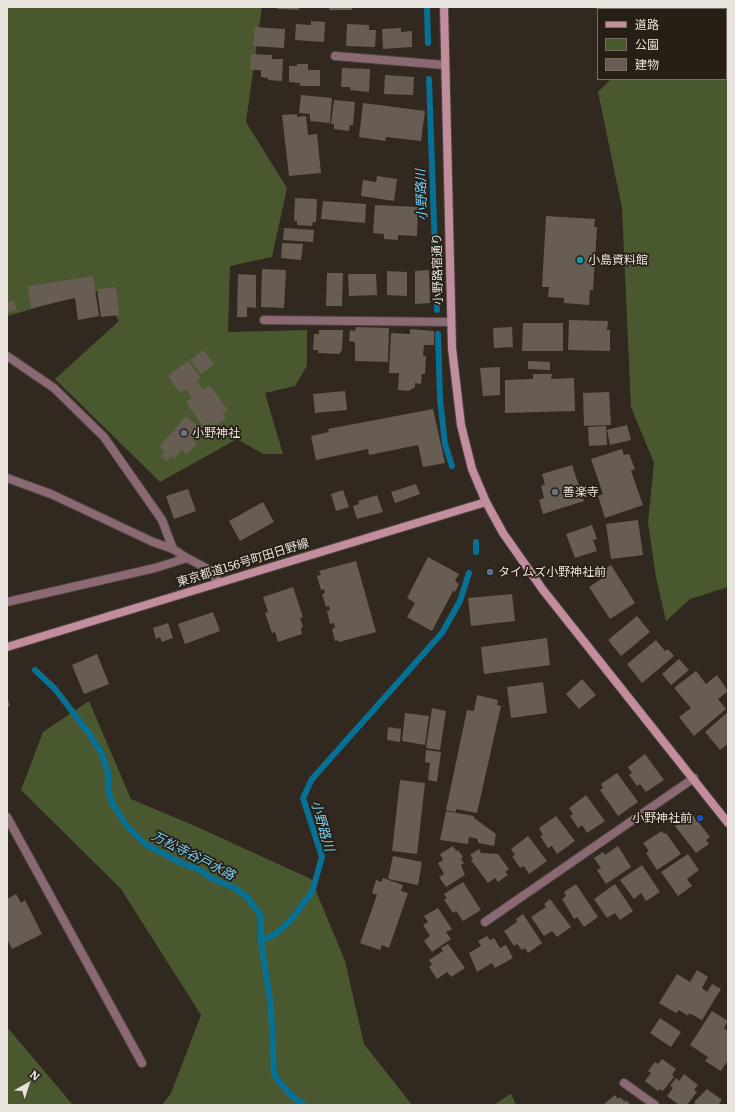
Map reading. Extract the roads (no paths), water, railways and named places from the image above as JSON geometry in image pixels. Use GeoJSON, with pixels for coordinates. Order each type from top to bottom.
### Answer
{"type":"FeatureCollection","features":[{"type":"Feature","properties":{"kind":"main road","name":"小野路宿通り"},"geometry":{"type":"LineString","coordinates":[[444,7],[451,322],[461,425],[472,469],[486,502],[503,533],[543,590],[694,778],[728,823]]}},
{"type":"Feature","properties":{"kind":"main road","name":"東京都道156号町田日野線"},"geometry":{"type":"LineString","coordinates":[[7,647],[486,502]]}},
{"type":"Feature","properties":{"kind":"street"},"geometry":{"type":"LineString","coordinates":[[335,56],[445,65]]}},
{"type":"Feature","properties":{"kind":"street"},"geometry":{"type":"LineString","coordinates":[[264,320],[451,322]]}},
{"type":"Feature","properties":{"kind":"street"},"geometry":{"type":"LineString","coordinates":[[7,356],[54,388],[104,437],[162,520],[173,549]]}},
{"type":"Feature","properties":{"kind":"street"},"geometry":{"type":"LineString","coordinates":[[7,478],[51,494],[152,542],[173,549],[208,569],[219,582]]}},
{"type":"Feature","properties":{"kind":"street"},"geometry":{"type":"LineString","coordinates":[[7,602],[155,568],[187,558]]}},
{"type":"Feature","properties":{"kind":"street"},"geometry":{"type":"LineString","coordinates":[[485,922],[694,778]]}},
{"type":"Feature","properties":{"kind":"street"},"geometry":{"type":"LineString","coordinates":[[7,817],[142,1063]]}},
{"type":"Feature","properties":{"kind":"street"},"geometry":{"type":"LineString","coordinates":[[624,1083],[655,1105]]}},
{"type":"Feature","properties":{"kind":"waterway","name":"小野路川"},"geometry":{"type":"LineString","coordinates":[[427,7],[428,43]]}},
{"type":"Feature","properties":{"kind":"waterway","name":"小野路川"},"geometry":{"type":"LineString","coordinates":[[429,79],[437,310]]}},
{"type":"Feature","properties":{"kind":"waterway","name":"小野路川"},"geometry":{"type":"LineString","coordinates":[[438,334],[440,399],[445,444],[452,466]]}},
{"type":"Feature","properties":{"kind":"waterway","name":"小野路川"},"geometry":{"type":"LineString","coordinates":[[476,542],[476,552]]}},
{"type":"Feature","properties":{"kind":"waterway","name":"小野路川"},"geometry":{"type":"LineString","coordinates":[[304,1105],[291,1095],[274,1075],[271,1007],[261,941],[275,934],[290,921],[312,892],[322,857],[303,798],[312,779],[442,633],[460,601],[469,573]]}},
{"type":"Feature","properties":{"kind":"waterway","name":"万松寺谷戸水路"},"geometry":{"type":"LineString","coordinates":[[35,670],[55,689],[88,732],[102,754],[108,773],[108,789],[112,803],[126,825],[145,844],[181,863],[198,869],[213,879],[233,887],[247,897],[261,916],[261,941]]}},
{"type":"Feature","properties":{"kind":"place","name":"小島資料館"},"geometry":{"type":"Point","coordinates":[580,260]}},
{"type":"Feature","properties":{"kind":"place","name":"小野神社"},"geometry":{"type":"Point","coordinates":[184,433]}},
{"type":"Feature","properties":{"kind":"place","name":"善楽寺"},"geometry":{"type":"Point","coordinates":[555,492]}},
{"type":"Feature","properties":{"kind":"place","name":"タイムズ小野神社前"},"geometry":{"type":"Point","coordinates":[490,572]}},
{"type":"Feature","properties":{"kind":"place","name":"小野神社前"},"geometry":{"type":"Point","coordinates":[700,818]}}]}
